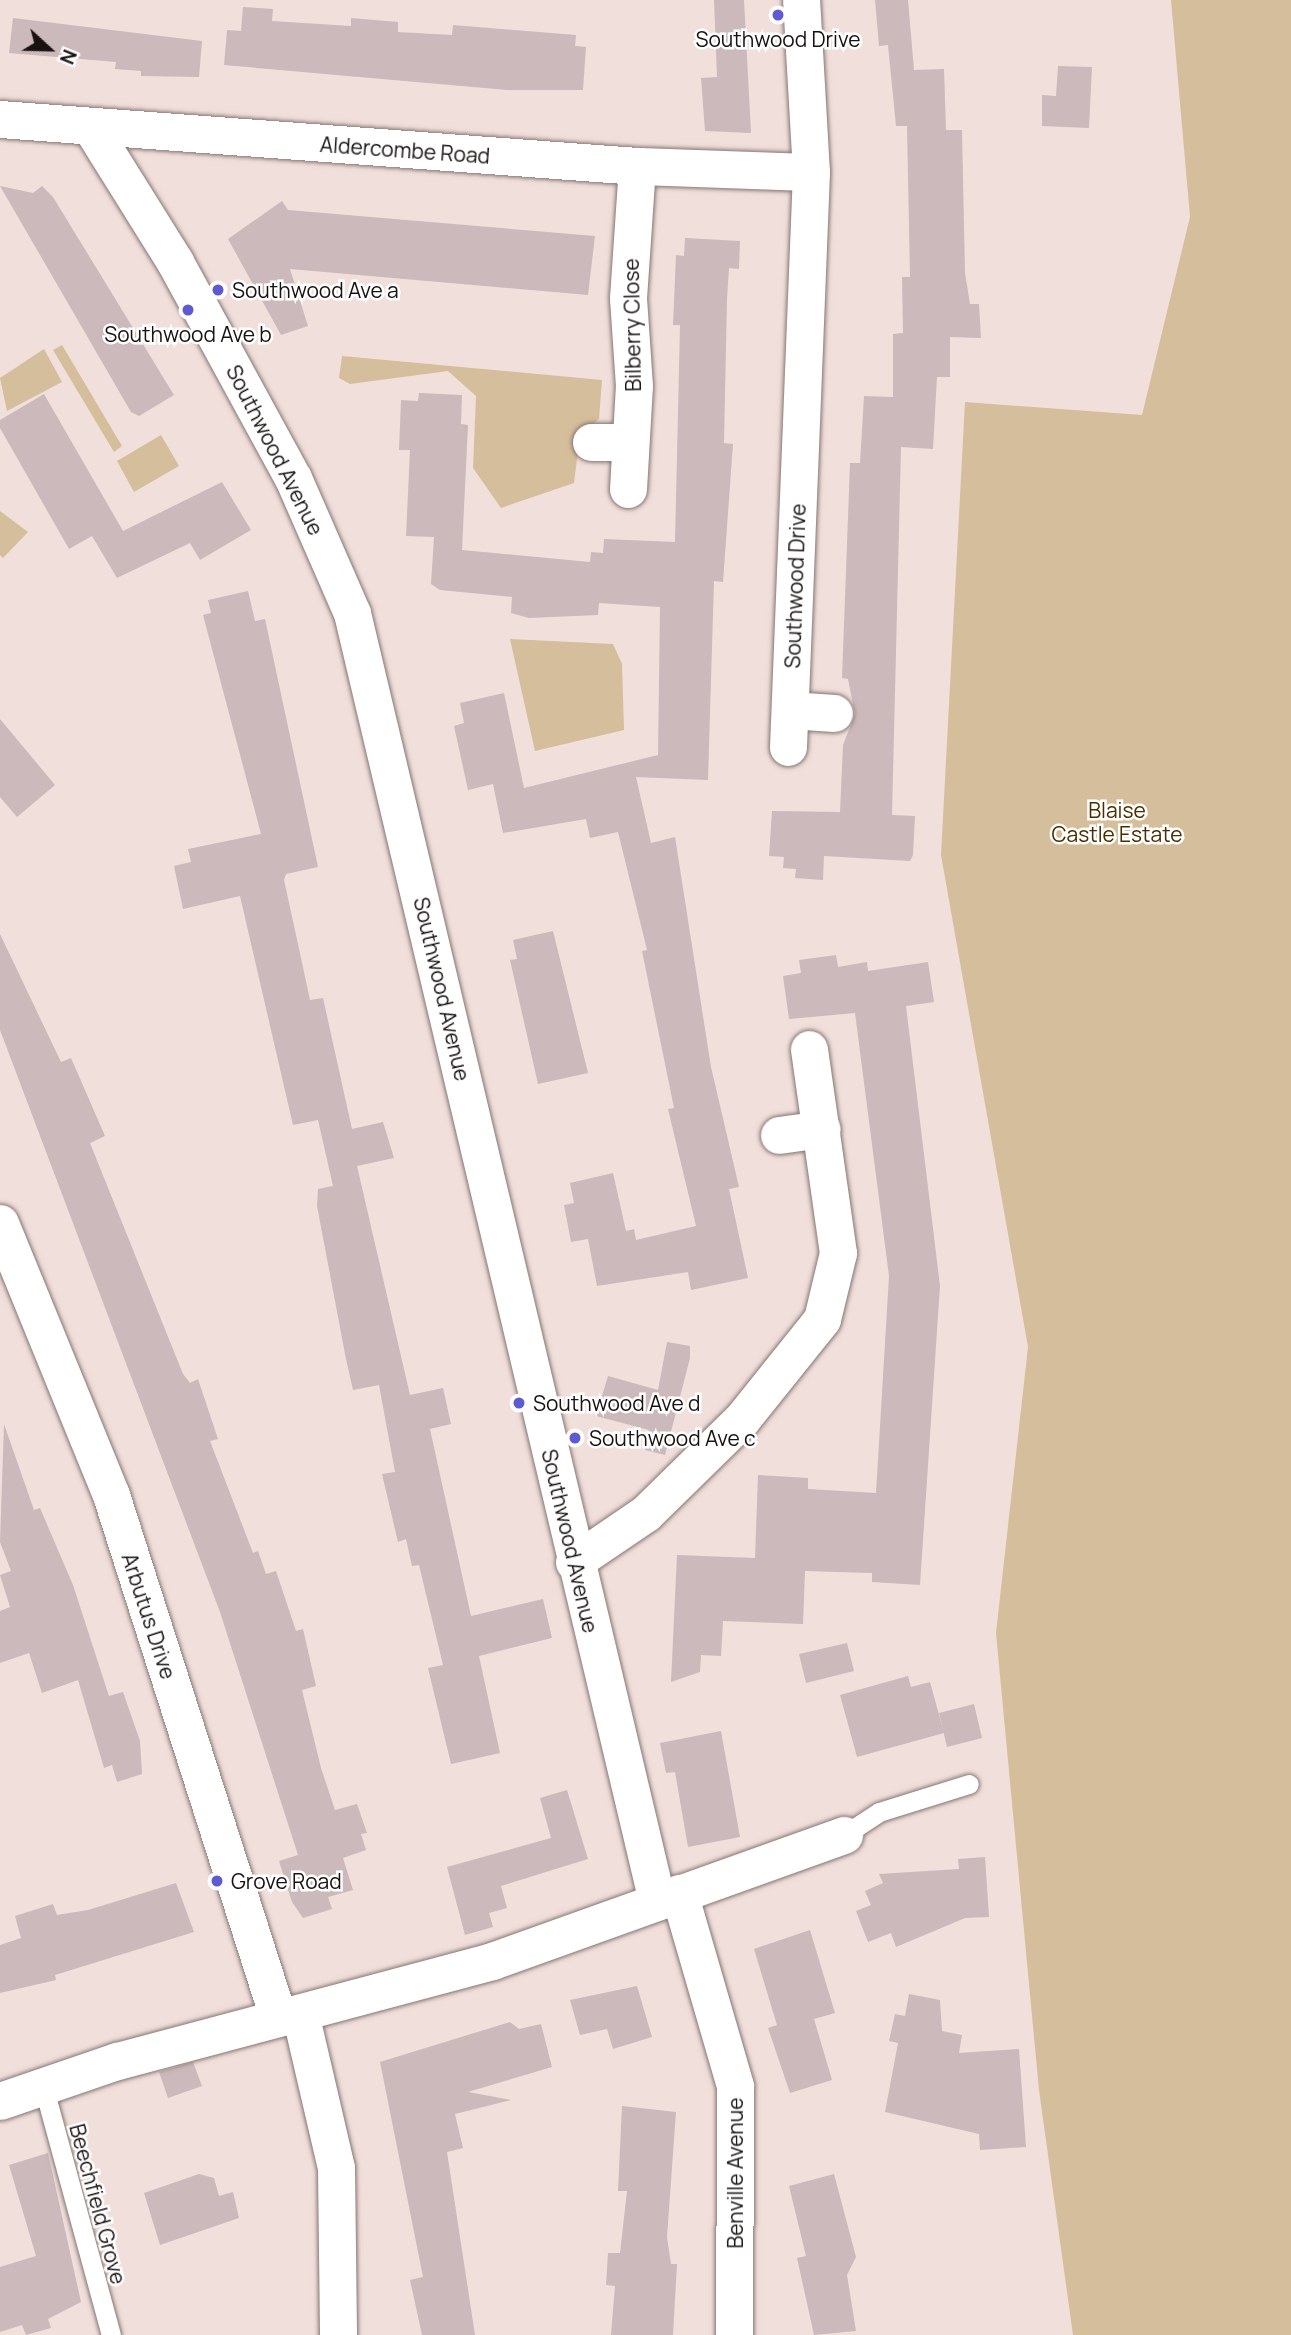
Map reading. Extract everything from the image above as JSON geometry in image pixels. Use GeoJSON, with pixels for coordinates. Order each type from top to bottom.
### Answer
{"type":"FeatureCollection","features":[{"type":"Feature","properties":{"kind":"street","name":"Southwood Drive"},"geometry":{"type":"LineString","coordinates":[[788,747],[811,172],[801,0]]}},
{"type":"Feature","properties":{"kind":"street","name":"Aldercombe Road"},"geometry":{"type":"LineString","coordinates":[[0,119],[92,129],[637,166],[811,172]]}},
{"type":"Feature","properties":{"kind":"street","name":"Southwood Avenue"},"geometry":{"type":"LineString","coordinates":[[92,129],[175,262],[293,478],[352,613],[574,1562],[668,1897]]}},
{"type":"Feature","properties":{"kind":"street","name":"Bilberry Close"},"geometry":{"type":"LineString","coordinates":[[628,489],[628,298],[637,166]]}},
{"type":"Feature","properties":{"kind":"street"},"geometry":{"type":"LineString","coordinates":[[591,442],[630,442]]}},
{"type":"Feature","properties":{"kind":"street"},"geometry":{"type":"LineString","coordinates":[[790,710],[834,713]]}},
{"type":"Feature","properties":{"kind":"street"},"geometry":{"type":"LineString","coordinates":[[574,1562],[646,1513],[732,1428],[822,1319],[838,1253],[809,1049]]}},
{"type":"Feature","properties":{"kind":"street"},"geometry":{"type":"LineString","coordinates":[[779,1135],[822,1129]]}},
{"type":"Feature","properties":{"kind":"street","name":"Arbutus Drive"},"geometry":{"type":"LineString","coordinates":[[0,1223],[111,1495],[289,2015],[336,2168],[342,2273],[338,2335]]}},
{"type":"Feature","properties":{"kind":"street"},"geometry":{"type":"LineString","coordinates":[[0,2101],[43,2085],[289,2015],[492,1961],[844,1835]]}},
{"type":"Feature","properties":{"kind":"street","name":"Benville Avenue"},"geometry":{"type":"LineString","coordinates":[[668,1897],[734,2086],[734,2335]]}},
{"type":"Feature","properties":{"kind":"lane"},"geometry":{"type":"LineString","coordinates":[[844,1835],[879,1812],[969,1784]]}},
{"type":"Feature","properties":{"kind":"lane","name":"Beechfield Grove"},"geometry":{"type":"LineString","coordinates":[[43,2085],[110,2335]]}},
{"type":"Feature","properties":{"kind":"green space","name":"Blaise Castle Estate"},"geometry":{"type":"Polygon","coordinates":[[[1171,0],[1291,0],[1291,2335],[1073,2335],[1039,2090],[996,1633],[1028,1347],[941,855],[965,402],[1142,415],[1190,217],[1171,0]]]}},
{"type":"Feature","properties":{"kind":"green space"},"geometry":{"type":"Polygon","coordinates":[[[62,345],[122,446],[114,452],[53,350],[62,345]]]}},
{"type":"Feature","properties":{"kind":"green space"},"geometry":{"type":"Polygon","coordinates":[[[44,349],[62,382],[7,411],[0,378],[44,349]]]}},
{"type":"Feature","properties":{"kind":"green space"},"geometry":{"type":"Polygon","coordinates":[[[342,356],[602,380],[599,419],[580,435],[574,483],[501,508],[473,468],[476,396],[448,371],[350,384],[339,378],[342,356]]]}},
{"type":"Feature","properties":{"kind":"green space"},"geometry":{"type":"Polygon","coordinates":[[[161,435],[179,466],[134,492],[117,461],[161,435]]]}},
{"type":"Feature","properties":{"kind":"green space"},"geometry":{"type":"Polygon","coordinates":[[[0,511],[28,532],[3,558],[0,555],[0,511]]]}},
{"type":"Feature","properties":{"kind":"green space"},"geometry":{"type":"Polygon","coordinates":[[[510,639],[613,644],[622,664],[624,730],[535,751],[510,639]]]}},
{"type":"Feature","properties":{"kind":"building"},"geometry":{"type":"Polygon","coordinates":[[[714,0],[744,0],[751,133],[705,131],[701,78],[717,77],[714,0]]]}},
{"type":"Feature","properties":{"kind":"building"},"geometry":{"type":"Polygon","coordinates":[[[875,0],[908,0],[914,70],[944,69],[946,130],[962,130],[965,273],[970,304],[979,304],[981,338],[950,337],[950,377],[937,377],[933,449],[901,447],[892,815],[915,816],[913,855],[910,861],[824,856],[823,880],[795,878],[796,869],[783,868],[784,857],[769,856],[772,811],[840,812],[843,745],[855,714],[848,679],[842,678],[850,463],[860,463],[864,396],[893,397],[893,334],[903,333],[902,277],[910,277],[907,126],[896,126],[888,45],[879,46],[875,0]]]}},
{"type":"Feature","properties":{"kind":"building"},"geometry":{"type":"Polygon","coordinates":[[[243,7],[273,9],[272,21],[351,26],[351,18],[398,22],[398,32],[452,35],[453,25],[576,35],[575,46],[586,47],[583,90],[507,90],[224,65],[227,30],[241,31],[243,7]]]}},
{"type":"Feature","properties":{"kind":"building"},"geometry":{"type":"Polygon","coordinates":[[[13,18],[202,41],[199,77],[141,76],[141,71],[115,69],[116,62],[9,53],[13,18]]]}},
{"type":"Feature","properties":{"kind":"building"},"geometry":{"type":"Polygon","coordinates":[[[1058,66],[1092,67],[1089,128],[1042,126],[1042,95],[1056,96],[1058,66]]]}},
{"type":"Feature","properties":{"kind":"building"},"geometry":{"type":"Polygon","coordinates":[[[0,186],[33,193],[42,186],[53,197],[174,395],[139,416],[131,412],[0,186]]]}},
{"type":"Feature","properties":{"kind":"building"},"geometry":{"type":"Polygon","coordinates":[[[282,201],[288,210],[595,236],[588,295],[290,269],[308,326],[281,335],[228,239],[282,201]]]}},
{"type":"Feature","properties":{"kind":"building"},"geometry":{"type":"Polygon","coordinates":[[[685,238],[740,241],[739,269],[729,268],[727,299],[724,443],[733,444],[723,582],[714,581],[708,780],[636,777],[651,843],[675,837],[711,1067],[739,1187],[729,1189],[748,1278],[691,1290],[688,1272],[597,1286],[588,1239],[571,1242],[564,1205],[574,1203],[570,1183],[613,1173],[626,1231],[634,1229],[636,1240],[696,1226],[668,1109],[674,1108],[642,951],[647,950],[618,832],[590,838],[586,819],[503,833],[493,784],[468,790],[454,726],[464,723],[460,703],[504,693],[524,788],[658,755],[660,607],[599,603],[598,615],[529,618],[511,613],[512,597],[440,590],[431,584],[434,537],[406,536],[410,450],[399,450],[401,400],[418,401],[419,393],[462,395],[461,424],[468,425],[462,550],[590,562],[591,552],[603,553],[604,539],[675,542],[680,325],[673,325],[676,255],[684,256],[685,238]]]}},
{"type":"Feature","properties":{"kind":"building"},"geometry":{"type":"Polygon","coordinates":[[[44,394],[123,531],[222,482],[251,530],[200,560],[190,543],[117,578],[92,536],[69,549],[0,428],[0,420],[44,394]]]}},
{"type":"Feature","properties":{"kind":"building"},"geometry":{"type":"Polygon","coordinates":[[[248,591],[255,621],[265,619],[318,867],[286,874],[284,880],[310,1000],[323,998],[352,1129],[383,1122],[394,1158],[357,1166],[410,1395],[443,1388],[451,1424],[430,1429],[471,1616],[543,1599],[552,1638],[479,1656],[500,1753],[451,1764],[428,1668],[443,1665],[419,1565],[412,1566],[406,1539],[398,1542],[382,1474],[395,1472],[379,1385],[353,1390],[346,1359],[317,1206],[318,1189],[333,1186],[318,1120],[293,1125],[240,896],[183,909],[174,866],[191,862],[188,849],[261,834],[203,615],[211,613],[208,600],[248,591]]]}},
{"type":"Feature","properties":{"kind":"building"},"geometry":{"type":"Polygon","coordinates":[[[0,719],[55,785],[17,817],[0,797],[0,719]]]}},
{"type":"Feature","properties":{"kind":"building"},"geometry":{"type":"Polygon","coordinates":[[[553,931],[588,1073],[538,1084],[510,960],[517,959],[513,940],[553,931]]]}},
{"type":"Feature","properties":{"kind":"building"},"geometry":{"type":"Polygon","coordinates":[[[0,934],[61,1062],[71,1058],[105,1136],[90,1143],[183,1374],[190,1383],[198,1379],[218,1439],[210,1441],[253,1553],[258,1551],[266,1574],[276,1571],[296,1631],[303,1629],[316,1686],[302,1690],[321,1768],[335,1810],[357,1804],[367,1833],[361,1834],[366,1850],[343,1858],[353,1890],[328,1897],[332,1909],[303,1918],[292,1902],[279,1861],[298,1855],[220,1612],[0,1030],[0,934]]]}},
{"type":"Feature","properties":{"kind":"building"},"geometry":{"type":"Polygon","coordinates":[[[836,955],[838,967],[867,962],[868,971],[928,962],[934,1002],[906,1006],[940,1286],[920,1585],[872,1582],[872,1573],[805,1571],[803,1624],[723,1621],[721,1656],[701,1655],[700,1672],[671,1682],[677,1555],[755,1558],[758,1475],[808,1478],[808,1489],[876,1493],[889,1276],[855,1013],[789,1019],[783,976],[801,973],[799,960],[836,955]]]}},
{"type":"Feature","properties":{"kind":"building"},"geometry":{"type":"Polygon","coordinates":[[[667,1342],[690,1346],[690,1358],[665,1455],[645,1450],[649,1430],[596,1416],[608,1376],[658,1390],[667,1342]]]}},
{"type":"Feature","properties":{"kind":"building"},"geometry":{"type":"Polygon","coordinates":[[[4,1424],[34,1510],[40,1508],[73,1585],[109,1696],[123,1692],[140,1741],[142,1774],[117,1782],[112,1765],[104,1768],[78,1680],[42,1693],[29,1653],[0,1663],[0,1611],[10,1607],[0,1575],[11,1571],[0,1542],[4,1424]]]}},
{"type":"Feature","properties":{"kind":"building"},"geometry":{"type":"Polygon","coordinates":[[[847,1643],[854,1671],[806,1683],[799,1654],[847,1643]]]}},
{"type":"Feature","properties":{"kind":"building"},"geometry":{"type":"Polygon","coordinates":[[[908,1676],[911,1687],[930,1682],[944,1733],[857,1757],[840,1695],[908,1676]]]}},
{"type":"Feature","properties":{"kind":"building"},"geometry":{"type":"Polygon","coordinates":[[[974,1704],[982,1738],[947,1747],[939,1713],[974,1704]]]}},
{"type":"Feature","properties":{"kind":"building"},"geometry":{"type":"Polygon","coordinates":[[[721,1731],[740,1837],[688,1847],[675,1772],[666,1773],[660,1743],[721,1731]]]}},
{"type":"Feature","properties":{"kind":"building"},"geometry":{"type":"Polygon","coordinates":[[[567,1790],[588,1859],[501,1886],[507,1908],[489,1913],[493,1927],[465,1935],[447,1867],[551,1838],[540,1798],[567,1790]]]}},
{"type":"Feature","properties":{"kind":"building"},"geometry":{"type":"Polygon","coordinates":[[[985,1857],[989,1917],[965,1918],[896,1947],[891,1933],[868,1942],[856,1911],[871,1905],[865,1891],[883,1883],[879,1874],[959,1869],[958,1859],[985,1857]]]}},
{"type":"Feature","properties":{"kind":"building"},"geometry":{"type":"Polygon","coordinates":[[[176,1883],[194,1932],[55,1975],[56,1980],[0,1993],[0,1945],[21,1938],[15,1916],[53,1904],[57,1915],[88,1910],[176,1883]]]}},
{"type":"Feature","properties":{"kind":"building"},"geometry":{"type":"Polygon","coordinates":[[[810,1930],[835,2013],[814,2019],[832,2080],[790,2093],[768,2028],[777,2025],[754,1949],[810,1930]]]}},
{"type":"Feature","properties":{"kind":"building"},"geometry":{"type":"Polygon","coordinates":[[[637,1986],[652,2037],[613,2049],[607,2029],[580,2035],[570,2000],[637,1986]]]}},
{"type":"Feature","properties":{"kind":"building"},"geometry":{"type":"Polygon","coordinates":[[[909,1994],[940,2000],[942,2031],[962,2035],[959,2053],[1019,2049],[1026,2147],[980,2150],[979,2134],[885,2112],[898,2043],[889,2041],[895,2014],[905,2016],[909,1994]]]}},
{"type":"Feature","properties":{"kind":"building"},"geometry":{"type":"Polygon","coordinates":[[[510,2022],[519,2029],[541,2024],[552,2067],[468,2092],[511,2100],[455,2114],[463,2148],[447,2152],[475,2335],[422,2335],[410,2280],[423,2277],[380,2062],[510,2022]]]}},
{"type":"Feature","properties":{"kind":"building"},"geometry":{"type":"Polygon","coordinates":[[[193,2062],[202,2086],[168,2098],[159,2072],[193,2062]]]}},
{"type":"Feature","properties":{"kind":"building"},"geometry":{"type":"Polygon","coordinates":[[[622,2106],[676,2112],[667,2237],[671,2264],[677,2264],[673,2335],[611,2335],[615,2286],[606,2285],[608,2253],[620,2253],[627,2191],[618,2191],[622,2106]]]}},
{"type":"Feature","properties":{"kind":"building"},"geometry":{"type":"Polygon","coordinates":[[[48,2153],[81,2302],[48,2319],[51,2328],[26,2335],[22,2325],[0,2332],[0,2267],[36,2256],[9,2165],[48,2153]]]}},
{"type":"Feature","properties":{"kind":"building"},"geometry":{"type":"Polygon","coordinates":[[[199,2174],[214,2178],[219,2196],[233,2192],[239,2218],[160,2245],[144,2193],[199,2174]]]}},
{"type":"Feature","properties":{"kind":"building"},"geometry":{"type":"Polygon","coordinates":[[[834,2174],[856,2257],[847,2275],[856,2331],[814,2335],[797,2258],[806,2256],[789,2186],[834,2174]]]}},
{"type":"Feature","properties":{"kind":"place","name":"Southwood Drive"},"geometry":{"type":"Point","coordinates":[778,15]}},
{"type":"Feature","properties":{"kind":"place","name":"Southwood Ave a"},"geometry":{"type":"Point","coordinates":[218,290]}},
{"type":"Feature","properties":{"kind":"place","name":"Southwood Ave b"},"geometry":{"type":"Point","coordinates":[188,310]}},
{"type":"Feature","properties":{"kind":"place","name":"Southwood Ave d"},"geometry":{"type":"Point","coordinates":[519,1403]}},
{"type":"Feature","properties":{"kind":"place","name":"Southwood Ave c"},"geometry":{"type":"Point","coordinates":[575,1438]}},
{"type":"Feature","properties":{"kind":"place","name":"Grove Road"},"geometry":{"type":"Point","coordinates":[217,1881]}}]}
